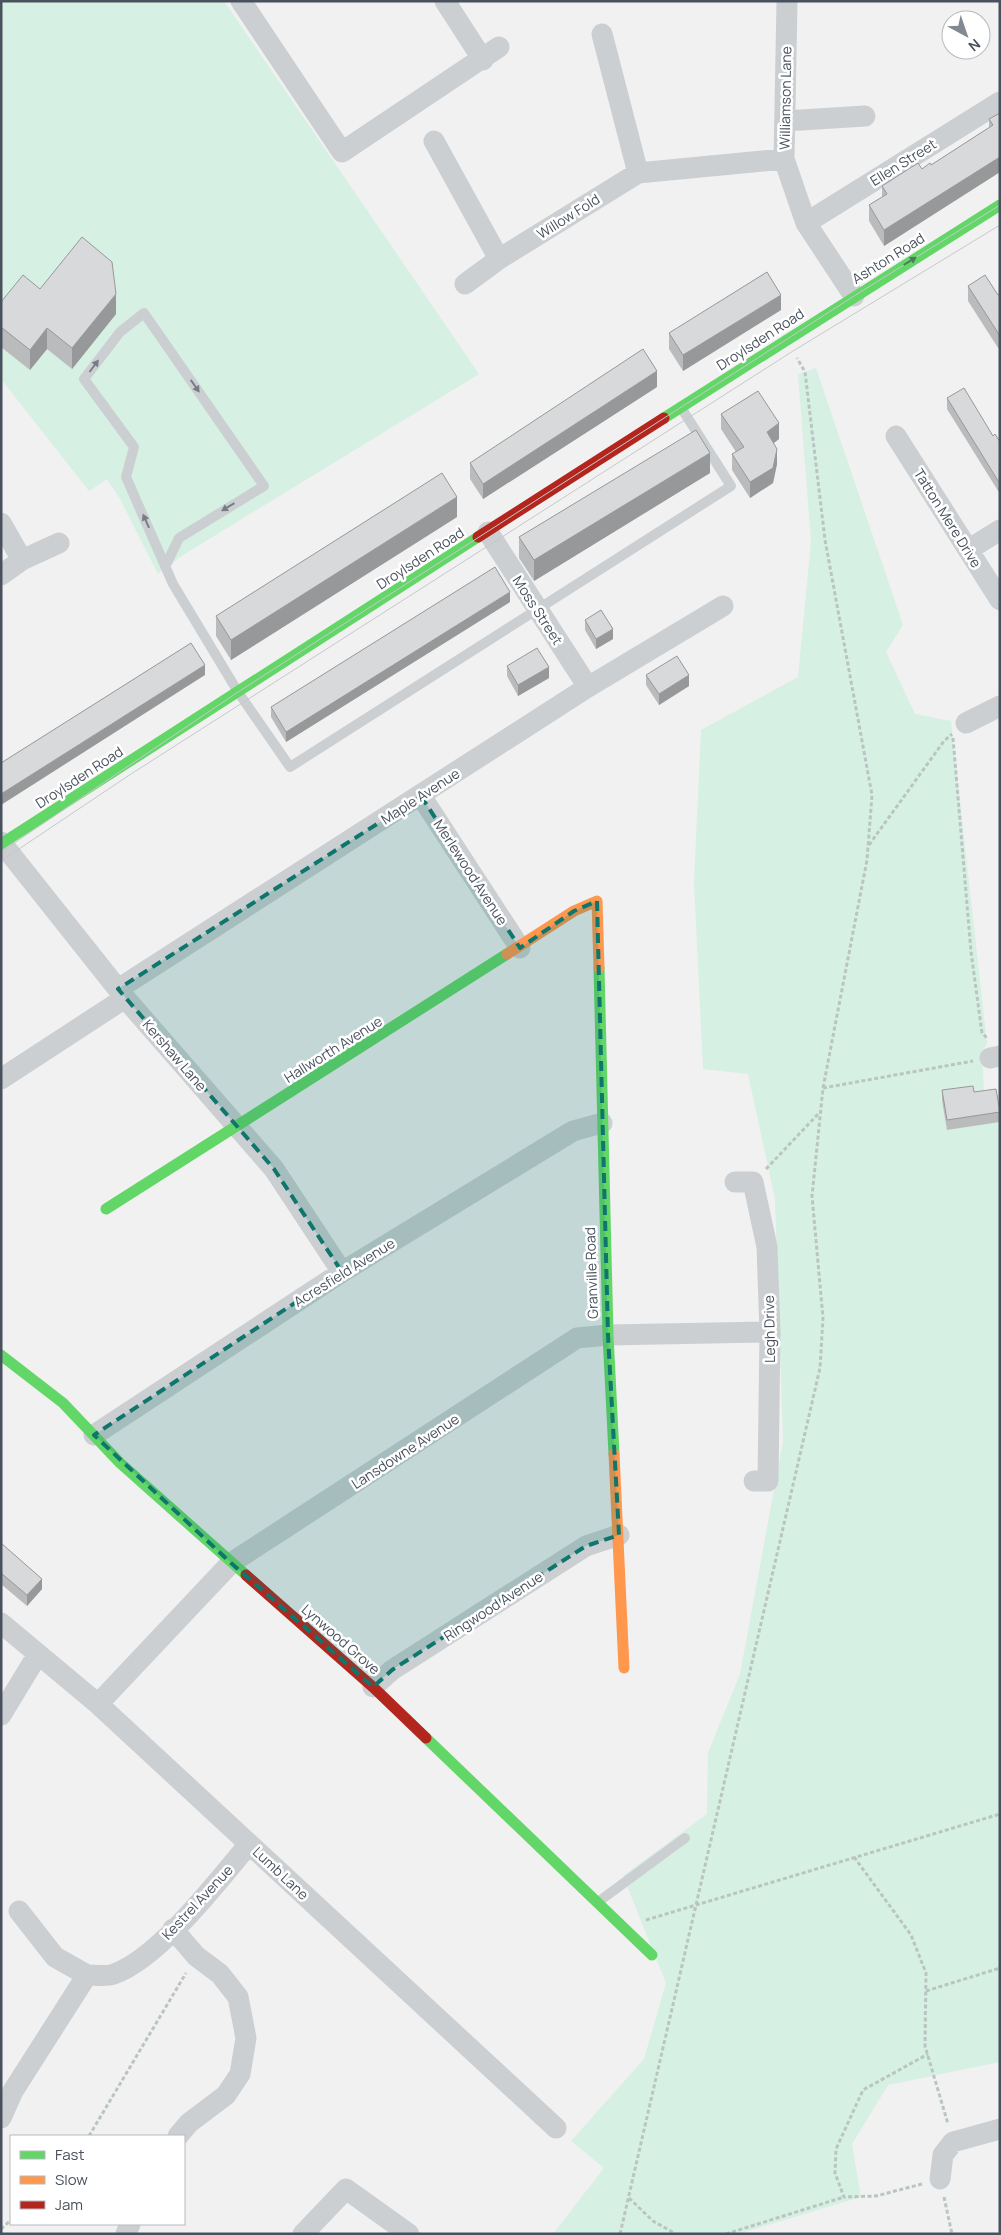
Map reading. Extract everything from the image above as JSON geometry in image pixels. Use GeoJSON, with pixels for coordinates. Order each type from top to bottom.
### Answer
{"type":"FeatureCollection","features":[{"type":"Feature","properties":{"kind":"street"},"geometry":{"type":"LineString","coordinates":[[241,1],[342,152],[491,53],[445,1]]}},
{"type":"Feature","properties":{"kind":"street","name":"Williamson Lane"},"geometry":{"type":"LineString","coordinates":[[787,1],[784,159],[806,223],[854,296]]}},
{"type":"Feature","properties":{"kind":"street"},"geometry":{"type":"LineString","coordinates":[[602,34],[638,173]]}},
{"type":"Feature","properties":{"kind":"street","name":"Ellen Street"},"geometry":{"type":"LineString","coordinates":[[806,223],[1000,102]]}},
{"type":"Feature","properties":{"kind":"street"},"geometry":{"type":"LineString","coordinates":[[785,121],[865,116]]}},
{"type":"Feature","properties":{"kind":"street"},"geometry":{"type":"LineString","coordinates":[[434,141],[499,259]]}},
{"type":"Feature","properties":{"kind":"street","name":"Willow Fold"},"geometry":{"type":"LineString","coordinates":[[465,284],[499,259],[638,173],[784,159]]}},
{"type":"Feature","properties":{"kind":"street","name":"Ashton Road"},"geometry":{"type":"LineString","coordinates":[[854,296],[1000,206]]}},
{"type":"Feature","properties":{"kind":"street","name":"Ashton Road"},"geometry":{"type":"LineString","coordinates":[[854,296],[914,273]]}},
{"type":"Feature","properties":{"kind":"street","name":"Droylsden Road"},"geometry":{"type":"LineString","coordinates":[[2,843],[854,296]]}},
{"type":"Feature","properties":{"kind":"street","name":"Tatton Mere Drive"},"geometry":{"type":"LineString","coordinates":[[896,436],[1000,600]]}},
{"type":"Feature","properties":{"kind":"street"},"geometry":{"type":"LineString","coordinates":[[1,523],[22,560]]}},
{"type":"Feature","properties":{"kind":"street"},"geometry":{"type":"LineString","coordinates":[[968,550],[1000,530]]}},
{"type":"Feature","properties":{"kind":"street","name":"Moss Street"},"geometry":{"type":"LineString","coordinates":[[488,532],[588,687]]}},
{"type":"Feature","properties":{"kind":"street"},"geometry":{"type":"LineString","coordinates":[[1,575],[22,560],[59,543]]}},
{"type":"Feature","properties":{"kind":"street","name":"Maple Avenue"},"geometry":{"type":"LineString","coordinates":[[1,1079],[121,994],[421,796],[588,687],[723,606]]}},
{"type":"Feature","properties":{"kind":"street"},"geometry":{"type":"LineString","coordinates":[[960,728],[1000,706]]}},
{"type":"Feature","properties":{"kind":"street","name":"Merlewood Avenue"},"geometry":{"type":"LineString","coordinates":[[421,796],[520,948]]}},
{"type":"Feature","properties":{"kind":"street","name":"Kershaw Lane"},"geometry":{"type":"LineString","coordinates":[[2,843],[121,994],[274,1169],[342,1272]]}},
{"type":"Feature","properties":{"kind":"street","name":"Granville Road"},"geometry":{"type":"LineString","coordinates":[[574,911],[597,901],[608,1335],[624,1668]]}},
{"type":"Feature","properties":{"kind":"street","name":"Hallworth Avenue"},"geometry":{"type":"LineString","coordinates":[[106,1209],[520,948],[574,911]]}},
{"type":"Feature","properties":{"kind":"street","name":"Acresfield Avenue"},"geometry":{"type":"LineString","coordinates":[[94,1435],[342,1272],[572,1131],[602,1123]]}},
{"type":"Feature","properties":{"kind":"street","name":"Legh Drive"},"geometry":{"type":"LineString","coordinates":[[744,1182],[767,1247],[770,1332],[768,1481],[754,1481]]}},
{"type":"Feature","properties":{"kind":"street","name":"Lansdowne Avenue"},"geometry":{"type":"LineString","coordinates":[[98,1704],[231,1563],[577,1338],[608,1335],[770,1332]]}},
{"type":"Feature","properties":{"kind":"street","name":"Lynwood Grove"},"geometry":{"type":"LineString","coordinates":[[1,1355],[63,1402],[120,1463],[373,1687],[652,1955]]}},
{"type":"Feature","properties":{"kind":"street","name":"Ringwood Avenue"},"geometry":{"type":"LineString","coordinates":[[373,1687],[392,1670],[586,1546],[618,1535]]}},
{"type":"Feature","properties":{"kind":"street","name":"Lumb Lane"},"geometry":{"type":"LineString","coordinates":[[1,1623],[98,1704],[556,2128]]}},
{"type":"Feature","properties":{"kind":"street"},"geometry":{"type":"LineString","coordinates":[[1,1716],[38,1654]]}},
{"type":"Feature","properties":{"kind":"street","name":"Kestrel Avenue"},"geometry":{"type":"LineString","coordinates":[[87,1975],[113,1974],[143,1957],[192,1911],[249,1844]]}},
{"type":"Feature","properties":{"kind":"street"},"geometry":{"type":"LineString","coordinates":[[1,2118],[13,2091],[87,1975],[56,1957],[19,1911]]}},
{"type":"Feature","properties":{"kind":"street"},"geometry":{"type":"LineString","coordinates":[[173,1929],[196,1956],[220,1974],[238,1997],[246,2038],[240,2074],[226,2095],[189,2123],[179,2135]]}},
{"type":"Feature","properties":{"kind":"street"},"geometry":{"type":"LineString","coordinates":[[940,2179],[943,2155],[953,2142],[1000,2129]]}},
{"type":"Feature","properties":{"kind":"street"},"geometry":{"type":"LineString","coordinates":[[303,2234],[346,2189],[410,2234]]}},
{"type":"Feature","properties":{"kind":"lane"},"geometry":{"type":"LineString","coordinates":[[166,566],[179,538],[264,486],[144,313],[120,332],[84,379],[134,446],[126,477],[173,584],[238,692],[290,767],[731,486],[681,408]]}},
{"type":"Feature","properties":{"kind":"lane"},"geometry":{"type":"LineString","coordinates":[[597,1903],[685,1838]]}},
{"type":"Feature","properties":{"kind":"path"},"geometry":{"type":"LineString","coordinates":[[868,847],[944,741],[960,728]]}},
{"type":"Feature","properties":{"kind":"path"},"geometry":{"type":"LineString","coordinates":[[823,1088],[995,1057],[990,1041],[982,1033],[971,952],[960,728]]}},
{"type":"Feature","properties":{"kind":"path"},"geometry":{"type":"LineString","coordinates":[[744,1182],[821,1112]]}},
{"type":"Feature","properties":{"kind":"path"},"geometry":{"type":"LineString","coordinates":[[622,1927],[1000,1814]]}},
{"type":"Feature","properties":{"kind":"path"},"geometry":{"type":"LineString","coordinates":[[854,1857],[911,1935],[926,1973],[925,2046],[953,2142]]}},
{"type":"Feature","properties":{"kind":"path"},"geometry":{"type":"LineString","coordinates":[[90,2135],[196,1956]]}},
{"type":"Feature","properties":{"kind":"path"},"geometry":{"type":"LineString","coordinates":[[926,1991],[1000,1968]]}},
{"type":"Feature","properties":{"kind":"path"},"geometry":{"type":"LineString","coordinates":[[844,2197],[835,2173],[836,2149],[863,2090],[928,2054]]}},
{"type":"Feature","properties":{"kind":"path"},"geometry":{"type":"LineString","coordinates":[[726,2234],[844,2197],[876,2196],[940,2179],[952,2234]]}},
{"type":"Feature","properties":{"kind":"path"},"geometry":{"type":"LineString","coordinates":[[628,2197],[653,2221],[676,2234]]}},
{"type":"Feature","properties":{"kind":"highlighted area"},"geometry":{"type":"Polygon","coordinates":[[[421,796],[520,948],[574,911],[597,901],[608,1335],[619,1535],[586,1546],[392,1670],[373,1687],[231,1563],[94,1435],[342,1272],[274,1169],[118,989],[421,796]]]}},
{"type":"Feature","properties":{"kind":"green space"},"geometry":{"type":"Polygon","coordinates":[[[1,1],[224,1],[479,374],[183,555],[158,574],[120,499],[107,479],[89,491],[1,379],[1,1]]]}},
{"type":"Feature","properties":{"kind":"green space"},"geometry":{"type":"Polygon","coordinates":[[[816,368],[903,625],[886,652],[915,714],[951,721],[987,1043],[982,1053],[984,1091],[941,1098],[947,1130],[1000,1122],[1000,2062],[888,2085],[852,2144],[861,2197],[738,2234],[553,2234],[604,2168],[571,2141],[644,2059],[666,1983],[623,1876],[707,1814],[708,1753],[740,1674],[783,1441],[775,1199],[748,1074],[703,1069],[694,883],[701,730],[798,677],[811,541],[798,374],[816,368]]]}},
{"type":"Feature","properties":{"kind":"building"},"geometry":{"type":"Polygon","coordinates":[[[1000,113],[1000,157],[884,230],[869,205],[887,194],[882,186],[918,163],[922,169],[930,163],[931,165],[993,125],[989,119],[1000,113]]]}},
{"type":"Feature","properties":{"kind":"building"},"geometry":{"type":"Polygon","coordinates":[[[82,237],[112,262],[116,294],[72,348],[47,328],[30,350],[1,327],[1,302],[23,275],[40,289],[82,237]]]}},
{"type":"Feature","properties":{"kind":"building"},"geometry":{"type":"Polygon","coordinates":[[[767,272],[781,295],[683,355],[669,333],[767,272]]]}},
{"type":"Feature","properties":{"kind":"building"},"geometry":{"type":"Polygon","coordinates":[[[985,275],[998,295],[1000,294],[1000,336],[968,286],[985,275]]]}},
{"type":"Feature","properties":{"kind":"building"},"geometry":{"type":"Polygon","coordinates":[[[643,349],[657,371],[483,484],[470,463],[643,349]]]}},
{"type":"Feature","properties":{"kind":"building"},"geometry":{"type":"Polygon","coordinates":[[[964,388],[993,436],[995,434],[1000,442],[1000,484],[947,398],[964,388]]]}},
{"type":"Feature","properties":{"kind":"building"},"geometry":{"type":"Polygon","coordinates":[[[758,391],[779,423],[767,432],[777,449],[773,468],[750,482],[732,454],[744,447],[721,414],[758,391]]]}},
{"type":"Feature","properties":{"kind":"building"},"geometry":{"type":"Polygon","coordinates":[[[696,430],[710,453],[534,560],[519,537],[696,430]]]}},
{"type":"Feature","properties":{"kind":"building"},"geometry":{"type":"Polygon","coordinates":[[[442,473],[457,497],[231,640],[216,616],[442,473]]]}},
{"type":"Feature","properties":{"kind":"building"},"geometry":{"type":"Polygon","coordinates":[[[495,567],[510,592],[286,732],[271,707],[495,567]]]}},
{"type":"Feature","properties":{"kind":"building"},"geometry":{"type":"Polygon","coordinates":[[[601,610],[613,629],[596,639],[585,620],[601,610]]]}},
{"type":"Feature","properties":{"kind":"building"},"geometry":{"type":"Polygon","coordinates":[[[191,643],[205,665],[1,794],[1,763],[191,643]]]}},
{"type":"Feature","properties":{"kind":"building"},"geometry":{"type":"Polygon","coordinates":[[[537,648],[549,667],[518,685],[507,666],[537,648]]]}},
{"type":"Feature","properties":{"kind":"building"},"geometry":{"type":"Polygon","coordinates":[[[677,656],[689,675],[659,694],[646,675],[677,656]]]}},
{"type":"Feature","properties":{"kind":"building"},"geometry":{"type":"Polygon","coordinates":[[[973,1086],[974,1092],[996,1089],[1000,1112],[947,1120],[942,1090],[973,1086]]]}},
{"type":"Feature","properties":{"kind":"building"},"geometry":{"type":"Polygon","coordinates":[[[1,1543],[42,1579],[27,1595],[1,1573],[1,1543]]]}},
{"type":"Feature","properties":{"kind":"tram line"},"geometry":{"type":"LineString","coordinates":[[1,852],[238,692],[854,296],[1000,205]]}},
{"type":"Feature","properties":{"kind":"tram line"},"geometry":{"type":"LineString","coordinates":[[1,861],[131,774],[793,351],[1000,225]]}},
{"type":"Feature","properties":{"kind":"traffic: fast"},"geometry":{"type":"LineString","coordinates":[[664,418],[1000,205]]}},
{"type":"Feature","properties":{"kind":"traffic: fast"},"geometry":{"type":"LineString","coordinates":[[1,844],[478,537]]}},
{"type":"Feature","properties":{"kind":"traffic: fast"},"geometry":{"type":"LineString","coordinates":[[106,1209],[507,954]]}},
{"type":"Feature","properties":{"kind":"traffic: fast"},"geometry":{"type":"LineString","coordinates":[[599,968],[608,1335],[614,1454]]}},
{"type":"Feature","properties":{"kind":"traffic: fast"},"geometry":{"type":"LineString","coordinates":[[1,1355],[63,1403],[120,1463],[246,1575]]}},
{"type":"Feature","properties":{"kind":"traffic: fast"},"geometry":{"type":"LineString","coordinates":[[426,1738],[652,1955]]}},
{"type":"Feature","properties":{"kind":"traffic: slow"},"geometry":{"type":"LineString","coordinates":[[507,954],[574,911],[597,901],[599,968]]}},
{"type":"Feature","properties":{"kind":"traffic: slow"},"geometry":{"type":"LineString","coordinates":[[614,1454],[624,1668]]}},
{"type":"Feature","properties":{"kind":"traffic: jam"},"geometry":{"type":"LineString","coordinates":[[478,537],[664,418]]}},
{"type":"Feature","properties":{"kind":"traffic: jam"},"geometry":{"type":"LineString","coordinates":[[246,1575],[373,1687],[426,1738]]}}]}
